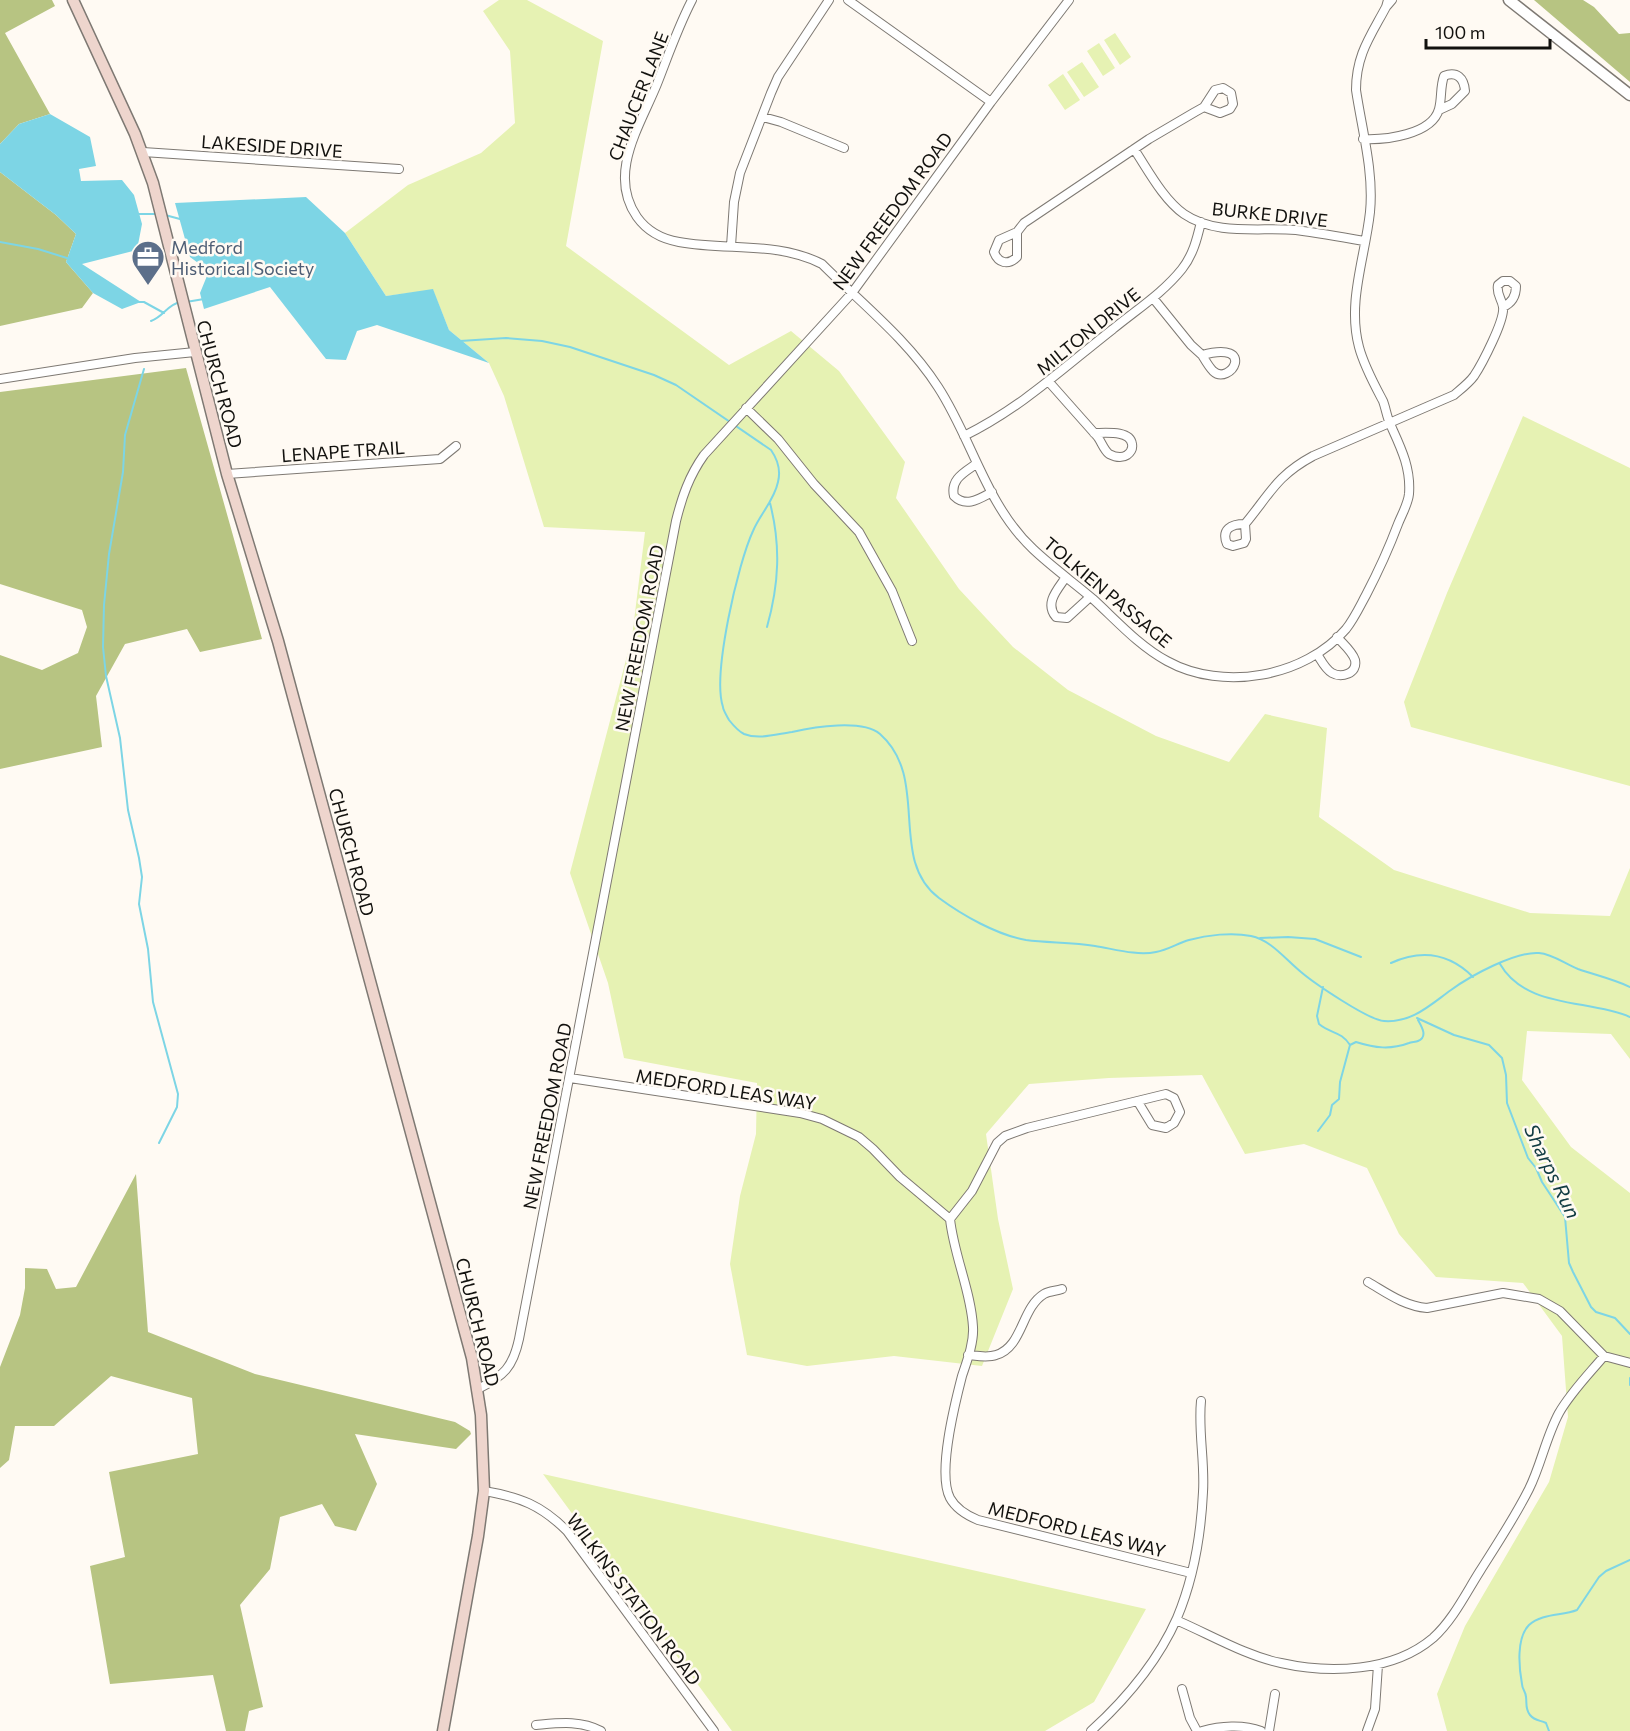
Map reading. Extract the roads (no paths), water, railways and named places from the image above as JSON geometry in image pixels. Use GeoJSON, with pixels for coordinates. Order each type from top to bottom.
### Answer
{"type":"FeatureCollection","features":[{"type":"Feature","properties":{"kind":"main road","name":"CHURCH ROAD"},"geometry":{"type":"LineString","coordinates":[[73,0],[142,152],[156,194],[226,474],[278,641],[462,1320],[478,1389],[483,1443],[484,1491],[444,1731]]}},
{"type":"Feature","properties":{"kind":"street","name":"CHAUCER LANE"},"geometry":{"type":"LineString","coordinates":[[692,0],[627,157],[624,187],[635,214],[655,234],[681,243],[788,251],[807,256],[822,264],[852,293]]}},
{"type":"Feature","properties":{"kind":"street"},"geometry":{"type":"LineString","coordinates":[[730,246],[732,213],[743,164],[778,77],[829,0]]}},
{"type":"Feature","properties":{"kind":"street"},"geometry":{"type":"LineString","coordinates":[[849,0],[991,102]]}},
{"type":"Feature","properties":{"kind":"street","name":"NEW FREEDOM ROAD"},"geometry":{"type":"LineString","coordinates":[[478,1389],[492,1382],[508,1369],[516,1351],[685,486],[692,471],[719,438],[852,293],[991,102],[1069,0]]}},
{"type":"Feature","properties":{"kind":"street"},"geometry":{"type":"LineString","coordinates":[[1509,0],[1630,95]]}},
{"type":"Feature","properties":{"kind":"street","name":"TOLKIEN PASSAGE"},"geometry":{"type":"LineString","coordinates":[[852,293],[903,342],[940,389],[976,464],[1009,522],[1023,539],[1154,653],[1169,663],[1200,673],[1232,678],[1255,675],[1302,662],[1317,654],[1347,628],[1393,540],[1409,499],[1407,465],[1398,436],[1390,424],[1362,357],[1356,332],[1356,296],[1370,215],[1370,189],[1356,90],[1358,65],[1366,41],[1389,2]]}},
{"type":"Feature","properties":{"kind":"street"},"geometry":{"type":"LineString","coordinates":[[1364,139],[1403,136],[1425,125],[1439,110],[1452,104],[1465,91],[1460,77],[1455,74],[1444,76],[1441,83],[1439,110]]}},
{"type":"Feature","properties":{"kind":"street"},"geometry":{"type":"LineString","coordinates":[[1017,232],[1024,223],[1134,149],[1204,107]]}},
{"type":"Feature","properties":{"kind":"street"},"geometry":{"type":"LineString","coordinates":[[763,117],[784,123],[844,148]]}},
{"type":"Feature","properties":{"kind":"street","name":"BURKE DRIVE"},"geometry":{"type":"LineString","coordinates":[[1134,149],[1176,207],[1184,214],[1201,222],[1220,228],[1296,230],[1364,241]]}},
{"type":"Feature","properties":{"kind":"street","name":"LAKESIDE DRIVE"},"geometry":{"type":"LineString","coordinates":[[142,152],[399,169]]}},
{"type":"Feature","properties":{"kind":"street","name":"MILTON DRIVE"},"geometry":{"type":"LineString","coordinates":[[964,436],[994,421],[1049,382],[1153,298],[1184,266],[1196,243],[1201,222]]}},
{"type":"Feature","properties":{"kind":"street"},"geometry":{"type":"LineString","coordinates":[[1153,298],[1191,345],[1202,355]]}},
{"type":"Feature","properties":{"kind":"street"},"geometry":{"type":"LineString","coordinates":[[1245,524],[1280,478],[1295,466],[1454,395],[1464,387],[1474,376],[1491,345],[1500,324],[1503,307]]}},
{"type":"Feature","properties":{"kind":"street"},"geometry":{"type":"LineString","coordinates":[[0,379],[135,358],[195,352]]}},
{"type":"Feature","properties":{"kind":"street"},"geometry":{"type":"LineString","coordinates":[[1049,382],[1112,455],[1124,457],[1131,452],[1133,445],[1127,436],[1094,433]]}},
{"type":"Feature","properties":{"kind":"street"},"geometry":{"type":"LineString","coordinates":[[746,408],[778,439],[814,484],[859,532],[892,591],[912,641]]}},
{"type":"Feature","properties":{"kind":"street","name":"LENAPE TRAIL"},"geometry":{"type":"LineString","coordinates":[[226,474],[440,459],[456,446]]}},
{"type":"Feature","properties":{"kind":"street"},"geometry":{"type":"LineString","coordinates":[[976,464],[957,478],[953,486],[954,496],[966,502],[992,492]]}},
{"type":"Feature","properties":{"kind":"street"},"geometry":{"type":"LineString","coordinates":[[1066,577],[1052,597],[1051,607],[1056,617],[1067,618],[1090,597]]}},
{"type":"Feature","properties":{"kind":"street"},"geometry":{"type":"LineString","coordinates":[[1317,654],[1328,670],[1334,674],[1342,675],[1352,671],[1355,666],[1353,657],[1337,638]]}},
{"type":"Feature","properties":{"kind":"street","name":"MEDFORD LEAS WAY"},"geometry":{"type":"LineString","coordinates":[[570,1078],[800,1113],[822,1119],[859,1137],[900,1177],[950,1219],[954,1248],[974,1327],[955,1406],[945,1470],[946,1490],[955,1505],[962,1512],[978,1520],[1191,1573]]}},
{"type":"Feature","properties":{"kind":"street"},"geometry":{"type":"LineString","coordinates":[[950,1219],[972,1191],[997,1143],[1005,1136],[1167,1094],[1174,1098],[1180,1112],[1174,1123],[1166,1128],[1152,1125],[1138,1102]]}},
{"type":"Feature","properties":{"kind":"street"},"geometry":{"type":"LineString","coordinates":[[1368,1282],[1401,1301],[1427,1308],[1503,1293],[1539,1299],[1560,1311],[1604,1356],[1630,1363]]}},
{"type":"Feature","properties":{"kind":"street"},"geometry":{"type":"LineString","coordinates":[[969,1355],[988,1357],[1001,1353],[1013,1343],[1036,1300],[1046,1293],[1062,1289]]}},
{"type":"Feature","properties":{"kind":"street"},"geometry":{"type":"LineString","coordinates":[[1176,1620],[1280,1663],[1337,1669],[1378,1665],[1417,1649],[1434,1637],[1453,1614],[1529,1489],[1560,1412],[1604,1356]]}},
{"type":"Feature","properties":{"kind":"street"},"geometry":{"type":"LineString","coordinates":[[1091,1731],[1131,1689],[1156,1654],[1176,1620],[1191,1573],[1204,1491],[1201,1401]]}},
{"type":"Feature","properties":{"kind":"street","name":"WILKINS STATION ROAD"},"geometry":{"type":"LineString","coordinates":[[484,1491],[510,1495],[552,1515],[567,1531],[714,1731]]}},
{"type":"Feature","properties":{"kind":"street"},"geometry":{"type":"LineString","coordinates":[[1367,1731],[1376,1701],[1378,1665]]}},
{"type":"Feature","properties":{"kind":"street"},"geometry":{"type":"LineString","coordinates":[[1182,1689],[1190,1718],[1197,1731]]}},
{"type":"Feature","properties":{"kind":"street"},"geometry":{"type":"LineString","coordinates":[[1269,1731],[1275,1694]]}},
{"type":"Feature","properties":{"kind":"street"},"geometry":{"type":"LineString","coordinates":[[536,1725],[579,1723],[601,1731]]}},
{"type":"Feature","properties":{"kind":"street"},"geometry":{"type":"LineString","coordinates":[[1202,1731],[1234,1727],[1261,1731]]}},
{"type":"Feature","properties":{"kind":"water"},"geometry":{"type":"Polygon","coordinates":[[[50,114],[90,137],[96,166],[79,169],[81,181],[122,180],[134,195],[142,224],[137,250],[82,264],[141,302],[122,309],[93,293],[66,262],[76,234],[56,215],[0,172],[0,144],[19,124],[50,114]]]}},
{"type":"Feature","properties":{"kind":"water"},"geometry":{"type":"Polygon","coordinates":[[[306,197],[345,233],[386,296],[433,289],[449,330],[489,363],[377,325],[357,331],[346,360],[326,359],[270,287],[204,309],[200,293],[209,271],[190,257],[175,203],[306,197]]]}},
{"type":"Feature","properties":{"kind":"waterway"},"geometry":{"type":"LineString","coordinates":[[138,214],[156,214]]}},
{"type":"Feature","properties":{"kind":"waterway"},"geometry":{"type":"LineString","coordinates":[[165,215],[180,219]]}},
{"type":"Feature","properties":{"kind":"waterway"},"geometry":{"type":"LineString","coordinates":[[0,242],[38,249],[70,259]]}},
{"type":"Feature","properties":{"kind":"waterway"},"geometry":{"type":"LineString","coordinates":[[186,302],[204,299]]}},
{"type":"Feature","properties":{"kind":"waterway"},"geometry":{"type":"LineString","coordinates":[[139,302],[144,302],[164,313]]}},
{"type":"Feature","properties":{"kind":"waterway"},"geometry":{"type":"LineString","coordinates":[[151,321],[180,302]]}},
{"type":"Feature","properties":{"kind":"waterway"},"geometry":{"type":"LineString","coordinates":[[460,341],[506,338],[542,341],[570,347],[654,375],[676,385],[771,450],[778,465],[779,478],[776,489],[747,546],[734,592],[721,670],[724,710],[736,728],[750,736],[768,736],[812,728],[850,725],[872,729],[880,734],[895,752],[903,773],[915,862],[924,882],[939,898],[958,911],[1003,934],[1026,940],[1086,945],[1126,952],[1160,951],[1185,941],[1204,937],[1228,934],[1251,936],[1265,941],[1308,977],[1341,1000],[1384,1021],[1412,1016],[1481,972],[1506,960],[1529,953],[1549,955],[1578,969],[1630,987]]}},
{"type":"Feature","properties":{"kind":"waterway"},"geometry":{"type":"LineString","coordinates":[[144,369],[125,435],[123,472],[109,554],[103,647],[106,676],[120,738],[128,810],[142,877],[139,904],[148,949],[153,1002],[178,1094],[177,1107],[159,1143]]}},
{"type":"Feature","properties":{"kind":"waterway"},"geometry":{"type":"LineString","coordinates":[[767,627],[774,596],[777,565],[776,534],[770,503]]}},
{"type":"Feature","properties":{"kind":"waterway"},"geometry":{"type":"LineString","coordinates":[[1260,938],[1315,939],[1361,957]]}},
{"type":"Feature","properties":{"kind":"waterway"},"geometry":{"type":"LineString","coordinates":[[1391,963],[1414,956],[1435,956],[1445,958],[1473,977]]}},
{"type":"Feature","properties":{"kind":"waterway"},"geometry":{"type":"LineString","coordinates":[[1500,964],[1511,978],[1525,989],[1541,996],[1613,1011],[1630,1017]]}},
{"type":"Feature","properties":{"kind":"waterway"},"geometry":{"type":"LineString","coordinates":[[1323,987],[1317,1016],[1319,1024],[1343,1037],[1350,1045]]}},
{"type":"Feature","properties":{"kind":"waterway","name":"Sharps Run"},"geometry":{"type":"LineString","coordinates":[[1417,1018],[1454,1035],[1489,1045],[1502,1058],[1506,1075],[1507,1103],[1528,1158],[1565,1217],[1569,1263],[1573,1272],[1591,1307],[1596,1312],[1615,1318],[1630,1334]]}},
{"type":"Feature","properties":{"kind":"waterway"},"geometry":{"type":"LineString","coordinates":[[1350,1045],[1356,1042],[1376,1047],[1395,1047],[1417,1041],[1423,1037],[1418,1020]]}},
{"type":"Feature","properties":{"kind":"waterway"},"geometry":{"type":"LineString","coordinates":[[1318,1131],[1330,1115],[1332,1105],[1339,1099],[1340,1082],[1350,1045]]}},
{"type":"Feature","properties":{"kind":"waterway","name":"Sharps Run"},"geometry":{"type":"LineString","coordinates":[[1630,1378],[1630,1385]]}},
{"type":"Feature","properties":{"kind":"waterway","name":"Sharps Run"},"geometry":{"type":"LineString","coordinates":[[1549,1731],[1546,1723],[1528,1713],[1519,1662],[1522,1637],[1529,1625],[1540,1618],[1577,1610],[1599,1577],[1606,1571],[1630,1560]]}},
{"type":"Feature","properties":{"kind":"place","name":"Medford Historical Society"},"geometry":{"type":"Point","coordinates":[148,286]}}]}
